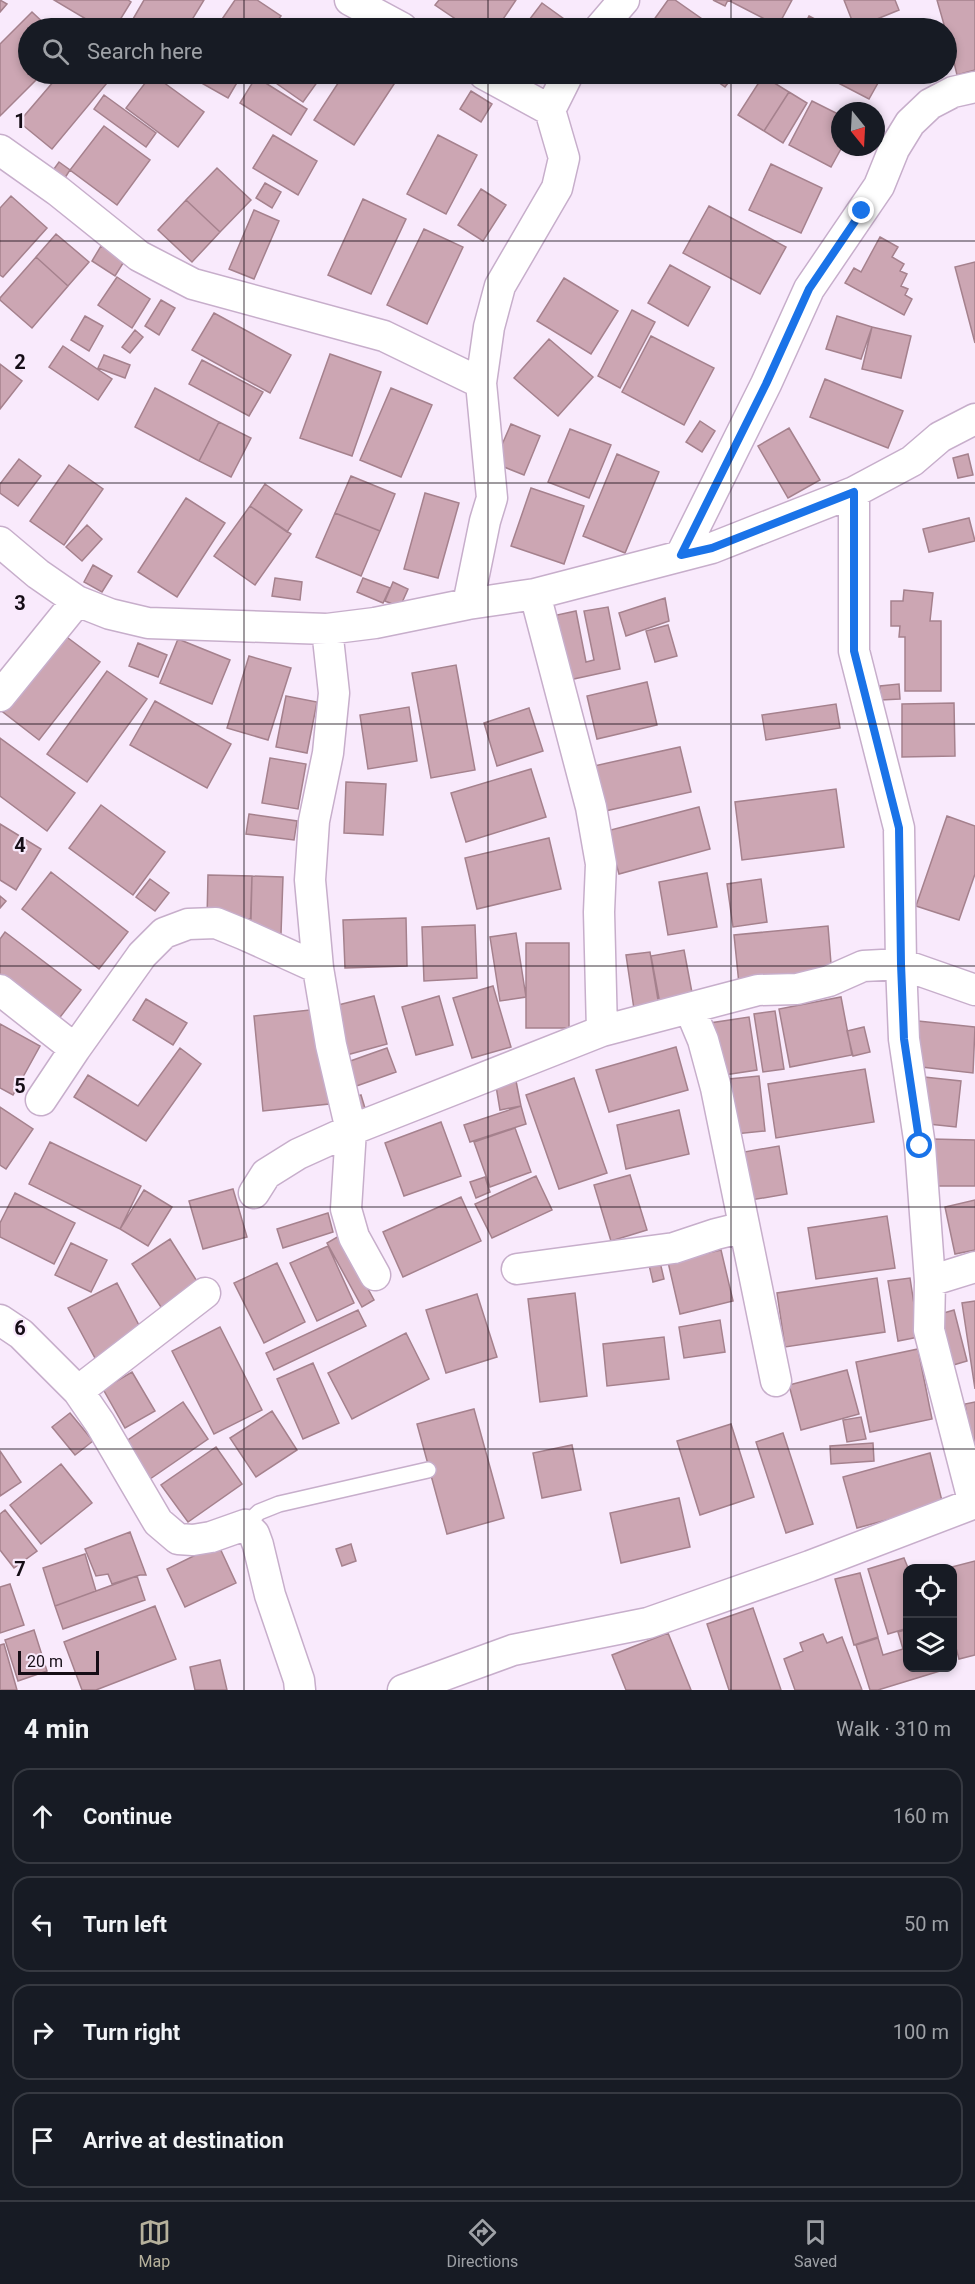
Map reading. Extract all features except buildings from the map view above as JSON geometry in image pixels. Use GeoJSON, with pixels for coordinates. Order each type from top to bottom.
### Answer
{"type":"FeatureCollection","features":[{"type":"Feature","properties":{"kind":"street"},"geometry":{"type":"LineString","coordinates":[[350,0],[383,18]]}},
{"type":"Feature","properties":{"kind":"street"},"geometry":{"type":"LineString","coordinates":[[609,18],[624,0]]}},
{"type":"Feature","properties":{"kind":"street"},"geometry":{"type":"LineString","coordinates":[[502,84],[550,110]]}},
{"type":"Feature","properties":{"kind":"street"},"geometry":{"type":"LineString","coordinates":[[468,604],[492,498],[482,383],[489,327],[500,286],[557,188],[564,158],[550,110],[563,84]]}},
{"type":"Feature","properties":{"kind":"street"},"geometry":{"type":"LineString","coordinates":[[681,555],[766,384],[809,289],[879,186],[904,131],[930,104],[953,92],[975,87]]}},
{"type":"Feature","properties":{"kind":"street"},"geometry":{"type":"LineString","coordinates":[[0,150],[58,191],[139,256],[193,284],[384,336],[482,383]]}},
{"type":"Feature","properties":{"kind":"street"},"geometry":{"type":"LineString","coordinates":[[0,542],[38,574],[77,601],[110,614],[148,623],[327,629],[375,623],[468,604],[535,594],[712,548],[854,492],[885,477],[912,461],[939,437],[975,419]]}},
{"type":"Feature","properties":{"kind":"street"},"geometry":{"type":"LineString","coordinates":[[403,1690],[513,1650],[648,1623],[810,1566],[975,1504],[929,1330],[930,1281],[920,1146],[904,1039],[899,828],[854,651],[854,492]]}},
{"type":"Feature","properties":{"kind":"street"},"geometry":{"type":"LineString","coordinates":[[535,594],[591,807],[601,864],[599,912],[602,1031]]}},
{"type":"Feature","properties":{"kind":"street"},"geometry":{"type":"LineString","coordinates":[[0,696],[77,601]]}},
{"type":"Feature","properties":{"kind":"street"},"geometry":{"type":"LineString","coordinates":[[327,629],[334,693],[328,753],[314,821],[310,879],[318,968],[331,1046],[351,1130],[346,1209],[354,1237],[375,1275]]}},
{"type":"Feature","properties":{"kind":"street"},"geometry":{"type":"LineString","coordinates":[[41,1100],[142,955],[164,933],[188,924],[216,923],[318,968]]}},
{"type":"Feature","properties":{"kind":"street"},"geometry":{"type":"LineString","coordinates":[[254,1193],[266,1174],[298,1154],[351,1130],[602,1031],[758,990],[797,988],[829,981],[862,966],[901,964],[975,990]]}},
{"type":"Feature","properties":{"kind":"street"},"geometry":{"type":"LineString","coordinates":[[0,990],[75,1049]]}},
{"type":"Feature","properties":{"kind":"street"},"geometry":{"type":"LineString","coordinates":[[690,1009],[703,1040],[716,1088],[776,1381]]}},
{"type":"Feature","properties":{"kind":"street"},"geometry":{"type":"LineString","coordinates":[[517,1269],[674,1248],[744,1227]]}},
{"type":"Feature","properties":{"kind":"street"},"geometry":{"type":"LineString","coordinates":[[930,1281],[975,1267]]}},
{"type":"Feature","properties":{"kind":"street"},"geometry":{"type":"LineString","coordinates":[[78,1391],[205,1293]]}},
{"type":"Feature","properties":{"kind":"street"},"geometry":{"type":"LineString","coordinates":[[0,1320],[21,1335],[78,1391],[100,1423],[158,1522],[178,1539],[193,1540],[212,1537],[245,1525],[254,1534],[270,1595],[299,1680],[300,1690]]}},
{"type":"Feature","properties":{"kind":"lane"},"geometry":{"type":"LineString","coordinates":[[245,1525],[259,1512],[279,1504],[428,1470]]}},
{"type":"Feature","properties":{"kind":"route"},"geometry":{"type":"LineString","coordinates":[[862,211],[809,289],[766,384],[681,555],[712,548],[854,492],[854,651],[899,828],[904,1039],[920,1146]]}}]}
